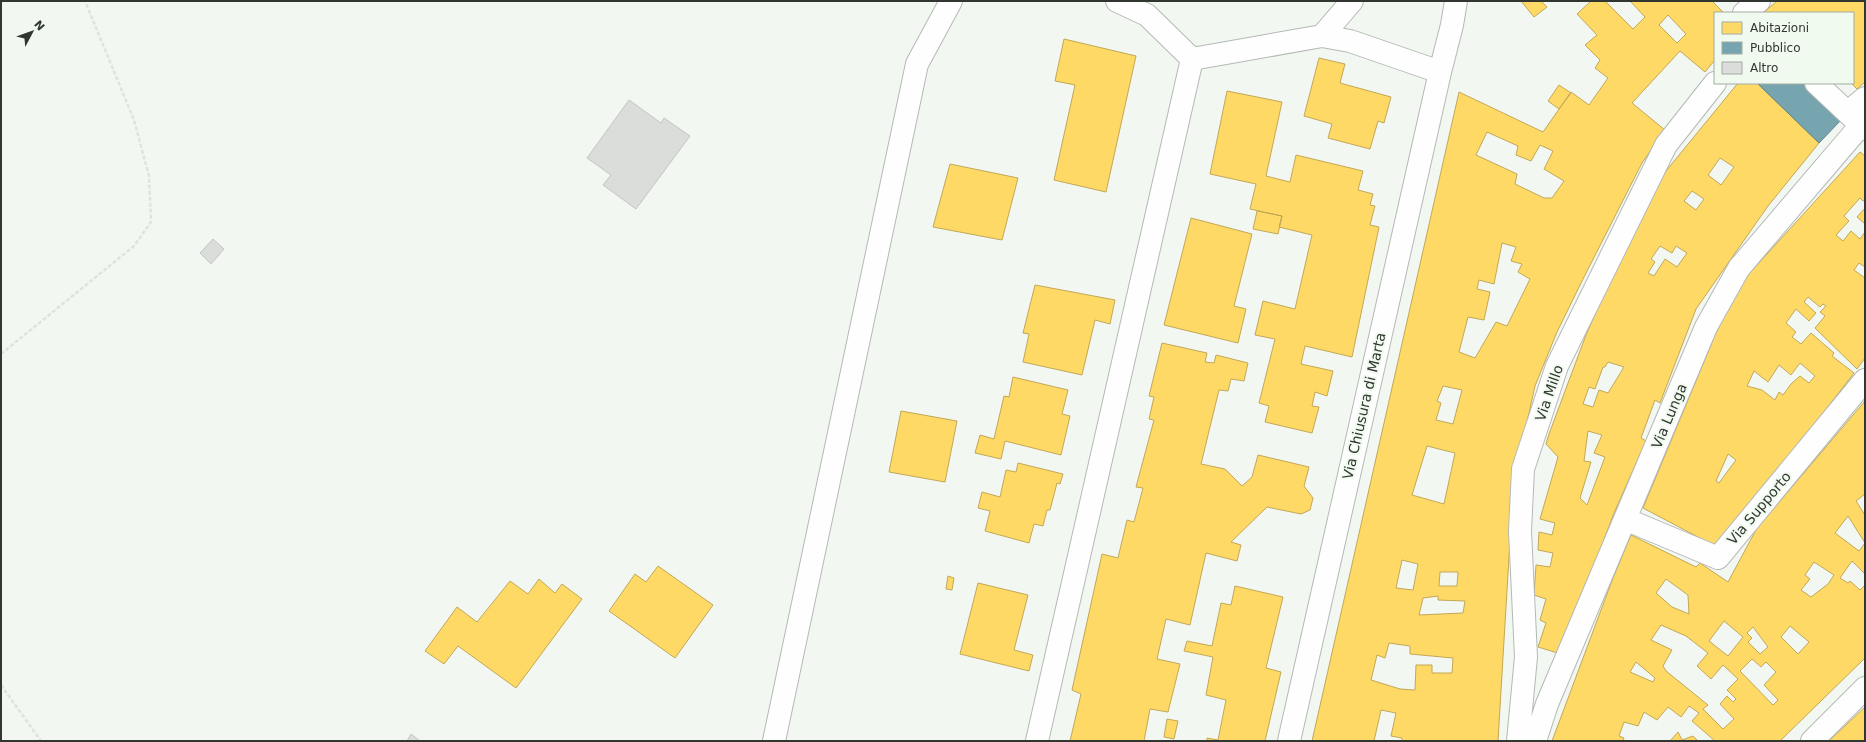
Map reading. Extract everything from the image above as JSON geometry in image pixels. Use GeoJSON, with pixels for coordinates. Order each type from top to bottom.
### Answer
{"type":"FeatureCollection","features":[{"type":"Feature","properties":{"kind":"street"},"geometry":{"type":"LineString","coordinates":[[774,741],[918,64],[951,1]]}},
{"type":"Feature","properties":{"kind":"street"},"geometry":{"type":"LineString","coordinates":[[1117,1],[1147,15],[1192,59]]}},
{"type":"Feature","properties":{"kind":"street"},"geometry":{"type":"LineString","coordinates":[[1322,36],[1352,1]]}},
{"type":"Feature","properties":{"kind":"street","name":"Via Chiusura di Marta"},"geometry":{"type":"LineString","coordinates":[[1289,741],[1440,72],[1452,25],[1456,1]]}},
{"type":"Feature","properties":{"kind":"street"},"geometry":{"type":"LineString","coordinates":[[1733,1],[1743,12]]}},
{"type":"Feature","properties":{"kind":"street"},"geometry":{"type":"LineString","coordinates":[[1745,12],[1758,1]]}},
{"type":"Feature","properties":{"kind":"street"},"geometry":{"type":"LineString","coordinates":[[1192,59],[1322,36],[1350,41],[1440,72]]}},
{"type":"Feature","properties":{"kind":"street"},"geometry":{"type":"LineString","coordinates":[[1037,741],[1192,59]]}},
{"type":"Feature","properties":{"kind":"street","name":"Via Millo"},"geometry":{"type":"LineString","coordinates":[[1518,741],[1526,657],[1520,531],[1523,469],[1557,366],[1666,145],[1714,84]]}},
{"type":"Feature","properties":{"kind":"street"},"geometry":{"type":"LineString","coordinates":[[1817,84],[1858,122]]}},
{"type":"Feature","properties":{"kind":"street","name":"Via Lunga"},"geometry":{"type":"LineString","coordinates":[[1535,741],[1548,704],[1706,327],[1738,268],[1858,122],[1865,98]]}},
{"type":"Feature","properties":{"kind":"street","name":"Via Supporto"},"geometry":{"type":"LineString","coordinates":[[1625,519],[1718,558],[1865,380]]}},
{"type":"Feature","properties":{"kind":"street"},"geometry":{"type":"LineString","coordinates":[[1812,741],[1865,688]]}},
{"type":"Feature","properties":{"kind":"path"},"geometry":{"type":"LineString","coordinates":[[1,354],[134,246],[151,222],[149,176],[134,120],[85,1]]}},
{"type":"Feature","properties":{"kind":"path"},"geometry":{"type":"LineString","coordinates":[[1,685],[41,741]]}},
{"type":"Feature","properties":{"kind":"building: Abitazioni"},"geometry":{"type":"Polygon","coordinates":[[[1521,1],[1541,1],[1547,7],[1534,17],[1521,1]]]}},
{"type":"Feature","properties":{"kind":"building: Abitazioni"},"geometry":{"type":"Polygon","coordinates":[[[1591,1],[1605,1],[1633,29],[1645,17],[1630,1],[1712,1],[1723,12],[1714,12],[1714,61],[1705,72],[1680,51],[1632,103],[1665,130],[1642,163],[1582,281],[1557,332],[1535,386],[1521,449],[1512,506],[1498,741],[1402,741],[1402,738],[1391,736],[1396,713],[1381,710],[1374,741],[1312,741],[1459,92],[1543,132],[1571,92],[1589,105],[1608,78],[1595,68],[1600,60],[1585,45],[1597,35],[1577,14],[1591,1]],[[1668,15],[1659,25],[1677,43],[1686,34],[1668,15]],[[1487,132],[1476,155],[1517,174],[1515,184],[1544,198],[1552,198],[1564,181],[1544,169],[1553,151],[1540,145],[1531,161],[1516,155],[1518,146],[1487,132]],[[1502,243],[1494,284],[1479,280],[1477,289],[1490,292],[1484,320],[1468,317],[1459,352],[1475,358],[1496,322],[1507,326],[1530,279],[1518,272],[1522,264],[1511,261],[1516,247],[1502,243]],[[1443,386],[1437,401],[1441,403],[1436,420],[1453,424],[1462,390],[1443,386]],[[1427,446],[1412,495],[1444,504],[1455,453],[1427,446]],[[1402,560],[1396,588],[1413,590],[1418,564],[1402,560]],[[1440,572],[1439,586],[1457,586],[1458,572],[1440,572]],[[1438,596],[1423,598],[1419,615],[1463,613],[1465,601],[1438,600],[1438,596]],[[1389,643],[1385,658],[1377,655],[1371,680],[1400,689],[1415,690],[1416,665],[1432,665],[1432,673],[1452,673],[1453,658],[1410,654],[1410,646],[1389,643]]]}},
{"type":"Feature","properties":{"kind":"building: Abitazioni"},"geometry":{"type":"Polygon","coordinates":[[[1777,1],[1865,1],[1865,82],[1857,89],[1852,84],[1854,84],[1854,12],[1764,12],[1777,1]]]}},
{"type":"Feature","properties":{"kind":"building: Abitazioni"},"geometry":{"type":"Polygon","coordinates":[[[1064,39],[1136,56],[1106,192],[1054,180],[1075,85],[1055,81],[1064,39]]]}},
{"type":"Feature","properties":{"kind":"building: Abitazioni"},"geometry":{"type":"Polygon","coordinates":[[[1319,58],[1345,64],[1340,83],[1391,97],[1384,123],[1378,121],[1370,149],[1328,138],[1332,124],[1304,116],[1319,58]]]}},
{"type":"Feature","properties":{"kind":"building: Abitazioni"},"geometry":{"type":"Polygon","coordinates":[[[1737,84],[1758,84],[1819,143],[1768,206],[1696,309],[1660,403],[1655,400],[1641,438],[1646,441],[1614,513],[1561,654],[1538,647],[1546,623],[1540,620],[1546,599],[1534,595],[1536,565],[1550,567],[1553,553],[1538,550],[1539,532],[1552,535],[1555,523],[1540,519],[1558,457],[1546,444],[1586,335],[1612,275],[1653,192],[1666,171],[1737,84]],[[1720,158],[1708,175],[1721,185],[1734,167],[1720,158]],[[1692,191],[1684,201],[1696,210],[1704,199],[1692,191]],[[1660,246],[1651,259],[1655,262],[1648,273],[1654,276],[1665,259],[1677,267],[1687,253],[1676,246],[1672,253],[1660,246]],[[1608,362],[1605,367],[1603,367],[1595,389],[1589,387],[1583,404],[1593,407],[1599,390],[1608,393],[1624,367],[1608,362]],[[1588,431],[1584,461],[1591,462],[1580,498],[1587,505],[1605,457],[1594,453],[1602,435],[1588,431]]]}},
{"type":"Feature","properties":{"kind":"building: Abitazioni"},"geometry":{"type":"Polygon","coordinates":[[[1559,85],[1571,93],[1559,109],[1548,101],[1559,85]]]}},
{"type":"Feature","properties":{"kind":"building: Abitazioni"},"geometry":{"type":"Polygon","coordinates":[[[1227,91],[1282,102],[1266,176],[1290,182],[1296,155],[1363,171],[1358,190],[1373,194],[1370,205],[1375,206],[1370,225],[1379,227],[1352,357],[1305,346],[1301,364],[1333,371],[1327,396],[1315,392],[1312,406],[1319,407],[1312,433],[1265,422],[1269,406],[1259,403],[1275,339],[1255,335],[1263,301],[1295,309],[1312,235],[1279,227],[1282,216],[1250,209],[1256,184],[1210,174],[1227,91]]]}},
{"type":"Feature","properties":{"kind":"building: Abitazioni"},"geometry":{"type":"Polygon","coordinates":[[[1860,152],[1865,156],[1865,200],[1863,201],[1860,198],[1844,216],[1849,221],[1836,235],[1843,241],[1851,231],[1860,239],[1865,232],[1865,267],[1859,263],[1854,270],[1865,278],[1865,358],[1857,369],[1815,328],[1825,316],[1820,312],[1826,306],[1823,304],[1820,307],[1808,297],[1804,302],[1816,313],[1809,321],[1796,309],[1786,323],[1796,332],[1792,337],[1801,344],[1811,333],[1834,353],[1832,356],[1854,373],[1753,504],[1715,546],[1643,508],[1713,340],[1712,338],[1746,277],[1860,152]],[[1800,363],[1791,375],[1779,365],[1768,382],[1754,371],[1747,386],[1762,390],[1775,400],[1779,392],[1783,395],[1791,384],[1800,376],[1809,383],[1815,376],[1800,363]],[[1728,454],[1716,481],[1719,483],[1736,460],[1728,454]]]}},
{"type":"Feature","properties":{"kind":"building: Abitazioni"},"geometry":{"type":"Polygon","coordinates":[[[950,164],[1018,178],[1002,240],[933,227],[950,164]]]}},
{"type":"Feature","properties":{"kind":"building: Abitazioni"},"geometry":{"type":"Polygon","coordinates":[[[1865,208],[1865,224],[1857,217],[1865,208]]]}},
{"type":"Feature","properties":{"kind":"building: Abitazioni"},"geometry":{"type":"Polygon","coordinates":[[[1257,211],[1282,216],[1278,234],[1253,229],[1257,211]]]}},
{"type":"Feature","properties":{"kind":"building: Abitazioni"},"geometry":{"type":"Polygon","coordinates":[[[1191,218],[1252,234],[1234,306],[1246,309],[1238,343],[1164,325],[1191,218]]]}},
{"type":"Feature","properties":{"kind":"building: Abitazioni"},"geometry":{"type":"Polygon","coordinates":[[[1035,285],[1115,300],[1110,324],[1095,320],[1082,375],[1023,362],[1029,334],[1023,333],[1035,285]]]}},
{"type":"Feature","properties":{"kind":"building: Abitazioni"},"geometry":{"type":"Polygon","coordinates":[[[1162,343],[1207,353],[1205,362],[1214,363],[1216,355],[1248,363],[1244,381],[1231,379],[1228,391],[1219,390],[1201,464],[1225,469],[1242,486],[1252,477],[1258,455],[1309,467],[1304,486],[1313,498],[1310,510],[1301,514],[1267,507],[1231,542],[1241,545],[1237,561],[1206,553],[1190,625],[1166,619],[1157,659],[1180,664],[1168,712],[1150,709],[1144,741],[1070,741],[1081,694],[1072,690],[1102,554],[1118,558],[1127,520],[1134,522],[1143,488],[1136,487],[1154,420],[1149,419],[1154,397],[1149,396],[1162,343]]]}},
{"type":"Feature","properties":{"kind":"building: Abitazioni"},"geometry":{"type":"Polygon","coordinates":[[[1013,377],[1068,390],[1062,414],[1070,416],[1061,455],[1005,441],[1001,459],[975,453],[980,435],[994,439],[1004,396],[1009,397],[1013,377]]]}},
{"type":"Feature","properties":{"kind":"building: Abitazioni"},"geometry":{"type":"Polygon","coordinates":[[[1865,401],[1865,494],[1856,501],[1865,515],[1865,543],[1865,574],[1852,561],[1840,578],[1848,583],[1850,581],[1860,590],[1865,585],[1865,658],[1780,741],[1715,741],[1692,721],[1699,713],[1689,706],[1681,717],[1668,707],[1657,720],[1644,712],[1638,726],[1624,722],[1619,736],[1624,738],[1623,741],[1552,741],[1613,578],[1631,535],[1696,567],[1700,563],[1728,582],[1757,528],[1865,401]],[[1848,516],[1835,533],[1859,551],[1865,543],[1848,516]],[[1814,562],[1805,575],[1810,579],[1801,590],[1811,597],[1828,584],[1834,575],[1814,562]],[[1666,579],[1656,593],[1672,607],[1689,614],[1688,595],[1666,579]],[[1724,621],[1709,641],[1728,656],[1743,637],[1724,621]],[[1661,625],[1651,640],[1672,650],[1663,666],[1666,671],[1708,705],[1703,709],[1723,729],[1734,719],[1720,704],[1727,696],[1733,702],[1736,699],[1727,690],[1738,679],[1723,665],[1711,679],[1697,666],[1708,653],[1686,636],[1661,625]],[[1790,626],[1781,637],[1798,654],[1809,642],[1790,626]],[[1753,627],[1747,633],[1752,638],[1748,642],[1760,654],[1768,647],[1753,627]],[[1752,659],[1740,671],[1773,705],[1778,700],[1764,685],[1776,672],[1766,662],[1761,667],[1752,659]],[[1636,662],[1630,672],[1653,682],[1655,678],[1636,662]]]}},
{"type":"Feature","properties":{"kind":"building: Abitazioni"},"geometry":{"type":"Polygon","coordinates":[[[901,411],[957,421],[945,482],[889,472],[901,411]]]}},
{"type":"Feature","properties":{"kind":"building: Abitazioni"},"geometry":{"type":"Polygon","coordinates":[[[1018,463],[1063,474],[1060,484],[1057,483],[1050,510],[1047,510],[1043,526],[1034,524],[1029,543],[985,531],[990,511],[978,508],[982,492],[1000,497],[1006,470],[1016,472],[1018,463]]]}},
{"type":"Feature","properties":{"kind":"building: Abitazioni"},"geometry":{"type":"Polygon","coordinates":[[[658,566],[713,605],[675,658],[609,611],[635,574],[646,582],[658,566]]]}},
{"type":"Feature","properties":{"kind":"building: Abitazioni"},"geometry":{"type":"Polygon","coordinates":[[[948,576],[954,578],[952,590],[946,589],[948,576]]]}},
{"type":"Feature","properties":{"kind":"building: Abitazioni"},"geometry":{"type":"Polygon","coordinates":[[[539,579],[555,593],[562,584],[582,599],[516,688],[458,646],[444,664],[425,651],[457,607],[477,622],[510,581],[528,594],[539,579]]]}},
{"type":"Feature","properties":{"kind":"building: Abitazioni"},"geometry":{"type":"Polygon","coordinates":[[[978,583],[1028,595],[1014,650],[1033,655],[1029,671],[960,654],[978,583]]]}},
{"type":"Feature","properties":{"kind":"building: Abitazioni"},"geometry":{"type":"Polygon","coordinates":[[[1235,586],[1283,597],[1266,668],[1281,672],[1265,741],[1207,741],[1207,738],[1218,740],[1226,700],[1206,695],[1213,657],[1184,651],[1187,641],[1212,646],[1221,603],[1231,605],[1235,586]]]}},
{"type":"Feature","properties":{"kind":"building: Abitazioni"},"geometry":{"type":"Polygon","coordinates":[[[1865,707],[1865,741],[1829,741],[1848,723],[1865,707]]]}},
{"type":"Feature","properties":{"kind":"building: Abitazioni"},"geometry":{"type":"Polygon","coordinates":[[[1167,719],[1178,721],[1174,739],[1164,737],[1167,719]]]}},
{"type":"Feature","properties":{"kind":"building: Abitazioni"},"geometry":{"type":"Polygon","coordinates":[[[1678,732],[1682,740],[1693,736],[1698,741],[1670,741],[1678,732]]]}},
{"type":"Feature","properties":{"kind":"building: Pubblico"},"geometry":{"type":"Polygon","coordinates":[[[1758,84],[1807,84],[1842,119],[1819,143],[1758,84]]]}},
{"type":"Feature","properties":{"kind":"building: Altro"},"geometry":{"type":"Polygon","coordinates":[[[629,100],[661,123],[664,118],[690,136],[636,209],[603,185],[611,175],[587,158],[629,100]]]}},
{"type":"Feature","properties":{"kind":"building: Altro"},"geometry":{"type":"Polygon","coordinates":[[[213,239],[224,249],[211,264],[200,253],[213,239]]]}},
{"type":"Feature","properties":{"kind":"building: Altro"},"geometry":{"type":"Polygon","coordinates":[[[411,734],[420,741],[407,741],[411,734]]]}}]}
